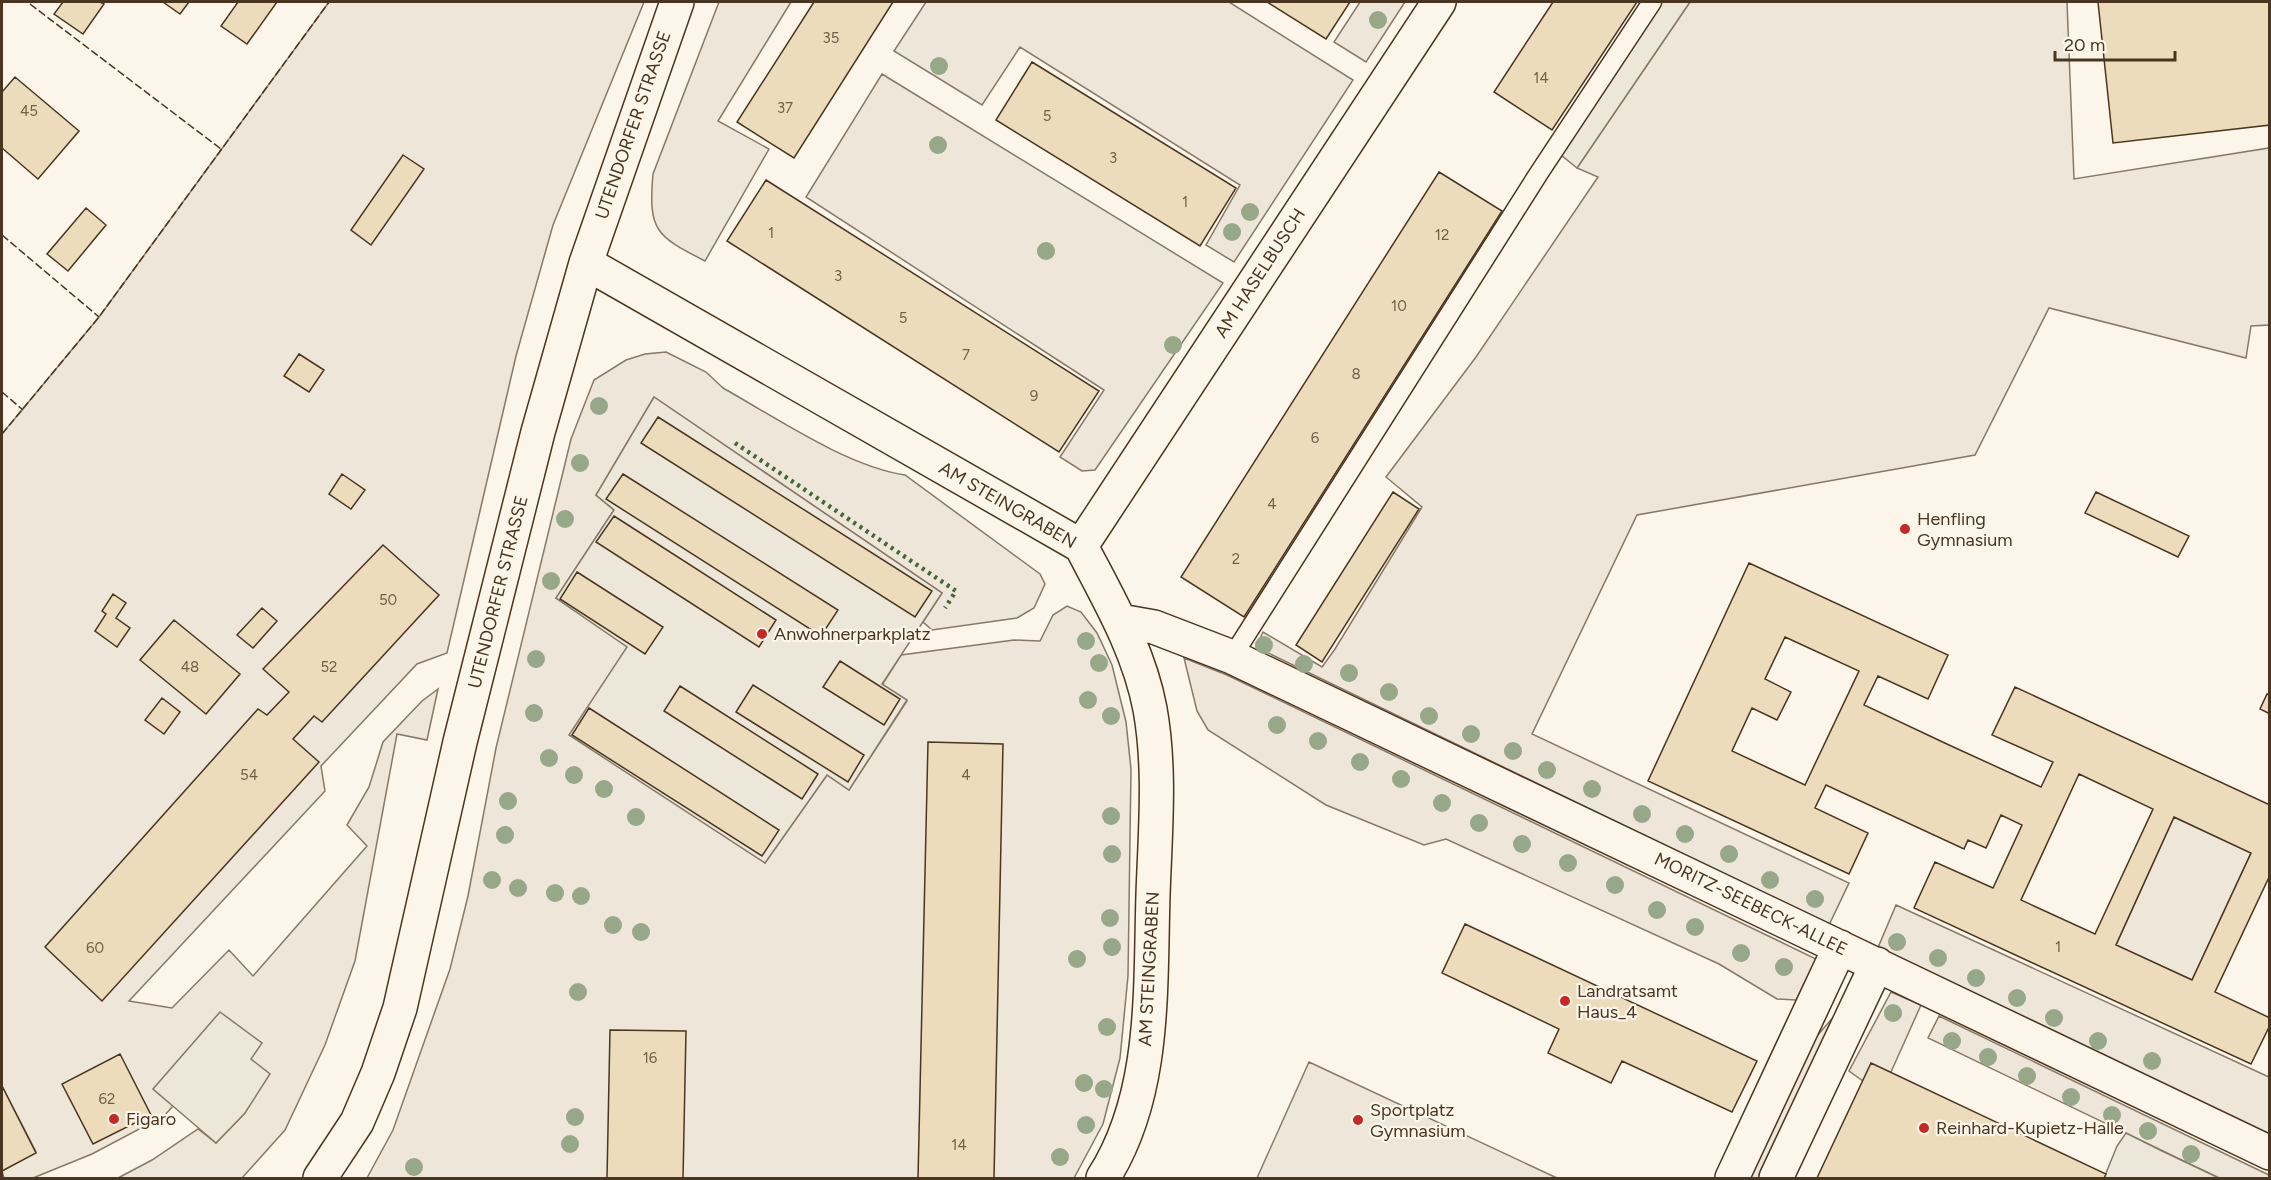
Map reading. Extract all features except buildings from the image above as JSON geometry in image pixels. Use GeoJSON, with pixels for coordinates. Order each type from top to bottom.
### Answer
{"type":"FeatureCollection","features":[{"type":"Feature","properties":{"kind":"street","name":"UTENDORFER STRASSE"},"geometry":{"type":"LineString","coordinates":[[320,1179],[357,1122],[378,1073],[400,1008],[460,742],[538,432],[586,263],[676,2]]}},
{"type":"Feature","properties":{"kind":"street","name":"AM HASELBUSCH"},"geometry":{"type":"LineString","coordinates":[[1081,546],[1439,2]]}},
{"type":"Feature","properties":{"kind":"street","name":"AM STEINGRABEN"},"geometry":{"type":"LineString","coordinates":[[586,263],[1081,546],[1120,621],[1139,667],[1150,708],[1156,751],[1154,876],[1146,1053],[1137,1098],[1123,1145],[1103,1179]]}},
{"type":"Feature","properties":{"kind":"street","name":"MORITZ-SEEBECK-ALLEE"},"geometry":{"type":"LineString","coordinates":[[1120,621],[1154,627],[1232,657],[2270,1153]]}},
{"type":"Feature","properties":{"kind":"street"},"geometry":{"type":"LineString","coordinates":[[1732,1179],[1840,947]]}},
{"type":"Feature","properties":{"kind":"street"},"geometry":{"type":"LineString","coordinates":[[1776,1179],[1876,964]]}},
{"type":"Feature","properties":{"kind":"lane"},"geometry":{"type":"LineString","coordinates":[[1232,657],[1526,193],[1652,2]]}},
{"type":"Feature","properties":{"kind":"shaded area"},"geometry":{"type":"Polygon","coordinates":[[[329,2],[644,2],[553,225],[516,356],[447,653],[417,664],[321,766],[325,791],[129,1001],[172,1008],[229,950],[253,976],[367,846],[347,825],[369,787],[383,742],[422,701],[438,689],[427,740],[397,734],[355,961],[325,1045],[285,1130],[242,1178],[118,1178],[152,1160],[198,1129],[216,1143],[245,1113],[153,1089],[173,1106],[164,1116],[92,1154],[33,1178],[4,1178],[2,1171],[36,1152],[2,1086],[2,434],[99,317],[329,2]]]}},
{"type":"Feature","properties":{"kind":"shaded area"},"geometry":{"type":"Polygon","coordinates":[[[719,2],[791,2],[718,121],[769,149],[705,261],[676,245],[659,230],[652,208],[653,174],[719,2]]]}},
{"type":"Feature","properties":{"kind":"shaded area"},"geometry":{"type":"Polygon","coordinates":[[[926,2],[1229,2],[1353,80],[1234,262],[1206,245],[1240,185],[1020,47],[982,105],[894,51],[926,2]]]}},
{"type":"Feature","properties":{"kind":"shaded area"},"geometry":{"type":"Polygon","coordinates":[[[1360,2],[1405,2],[1366,62],[1334,42],[1360,2]]]}},
{"type":"Feature","properties":{"kind":"shaded area"},"geometry":{"type":"Polygon","coordinates":[[[1660,2],[1690,2],[1577,168],[1561,155],[1660,2]]]}},
{"type":"Feature","properties":{"kind":"shaded area"},"geometry":{"type":"Polygon","coordinates":[[[1690,2],[2067,2],[2074,179],[2269,148],[2269,325],[2251,326],[2246,358],[2049,308],[1975,455],[1637,515],[1532,734],[1849,883],[1829,925],[1256,647],[1263,632],[1322,667],[1335,649],[1422,507],[1386,477],[1476,357],[1598,177],[1577,168],[1690,2]]]}},
{"type":"Feature","properties":{"kind":"shaded area"},"geometry":{"type":"Polygon","coordinates":[[[882,74],[1223,283],[1095,470],[1082,471],[1060,457],[1104,390],[806,197],[882,74]]]}},
{"type":"Feature","properties":{"kind":"shaded area"},"geometry":{"type":"Polygon","coordinates":[[[666,352],[706,372],[723,388],[811,439],[859,462],[905,475],[1040,574],[1045,584],[1034,608],[1017,618],[932,630],[923,622],[942,593],[654,397],[596,495],[614,510],[556,598],[627,646],[765,863],[827,775],[849,790],[907,701],[882,685],[901,655],[1014,640],[1040,641],[1053,615],[1067,606],[1081,612],[1097,633],[1112,665],[1126,722],[1131,769],[1128,976],[1120,1058],[1103,1124],[1074,1178],[367,1178],[393,1130],[450,969],[468,896],[496,748],[571,439],[594,380],[626,360],[645,354],[666,352]]]}},
{"type":"Feature","properties":{"kind":"shaded area","name":"Anwohnerparkplatz"},"geometry":{"type":"Polygon","coordinates":[[[654,397],[942,593],[882,684],[907,700],[849,790],[827,775],[765,863],[569,735],[627,647],[556,598],[614,510],[596,495],[654,397]]]}},
{"type":"Feature","properties":{"kind":"shaded area"},"geometry":{"type":"Polygon","coordinates":[[[1184,658],[1227,675],[1816,959],[1796,1000],[1777,999],[1719,964],[1446,839],[1424,845],[1326,805],[1208,730],[1197,711],[1184,658]]]}},
{"type":"Feature","properties":{"kind":"shaded area"},"geometry":{"type":"Polygon","coordinates":[[[2174,817],[2251,853],[2192,980],[2116,945],[2174,817]]]}},
{"type":"Feature","properties":{"kind":"shaded area"},"geometry":{"type":"Polygon","coordinates":[[[1896,905],[2269,1077],[2269,1135],[1877,950],[1896,905]]]}},
{"type":"Feature","properties":{"kind":"shaded area"},"geometry":{"type":"Polygon","coordinates":[[[1891,992],[1921,1005],[1891,1072],[1863,1081],[1849,1071],[1891,992]]]}},
{"type":"Feature","properties":{"kind":"shaded area"},"geometry":{"type":"Polygon","coordinates":[[[1845,1004],[1762,1178],[1744,1178],[1808,1046],[1845,1004]]]}},
{"type":"Feature","properties":{"kind":"shaded area"},"geometry":{"type":"Polygon","coordinates":[[[220,1012],[262,1043],[251,1059],[270,1074],[245,1113],[216,1143],[153,1089],[220,1012]]]}},
{"type":"Feature","properties":{"kind":"shaded area"},"geometry":{"type":"Polygon","coordinates":[[[1939,1016],[2269,1175],[2269,1178],[2219,1178],[1928,1038],[1939,1016]]]}},
{"type":"Feature","properties":{"kind":"shaded area","name":"Sportplatz Gymnasium"},"geometry":{"type":"Polygon","coordinates":[[[1309,1062],[1557,1178],[1257,1178],[1309,1062]]]}},
{"type":"Feature","properties":{"kind":"shaded area"},"geometry":{"type":"Polygon","coordinates":[[[2126,1133],[2219,1178],[2104,1178],[2117,1146],[2126,1133]]]}},
{"type":"Feature","properties":{"kind":"hedge"},"geometry":{"type":"LineString","coordinates":[[735,443],[956,591],[945,608]]}},
{"type":"Feature","properties":{"kind":"fence"},"geometry":{"type":"LineString","coordinates":[[2,434],[99,317],[329,2]]}},
{"type":"Feature","properties":{"kind":"fence"},"geometry":{"type":"LineString","coordinates":[[30,4],[221,149]]}},
{"type":"Feature","properties":{"kind":"fence"},"geometry":{"type":"LineString","coordinates":[[2,235],[99,317]]}},
{"type":"Feature","properties":{"kind":"fence"},"geometry":{"type":"LineString","coordinates":[[2,392],[23,410]]}},
{"type":"Feature","properties":{"kind":"place","name":"Henfling Gymnasium"},"geometry":{"type":"Point","coordinates":[1905,529]}},
{"type":"Feature","properties":{"kind":"place","name":"Anwohnerparkplatz"},"geometry":{"type":"Point","coordinates":[762,634]}},
{"type":"Feature","properties":{"kind":"place","name":"Landratsamt Haus_4"},"geometry":{"type":"Point","coordinates":[1565,1001]}},
{"type":"Feature","properties":{"kind":"place","name":"Figaro"},"geometry":{"type":"Point","coordinates":[114,1119]}},
{"type":"Feature","properties":{"kind":"place","name":"Sportplatz Gymnasium"},"geometry":{"type":"Point","coordinates":[1358,1120]}},
{"type":"Feature","properties":{"kind":"place","name":"Reinhard-Kupietz-Halle"},"geometry":{"type":"Point","coordinates":[1924,1128]}}]}
